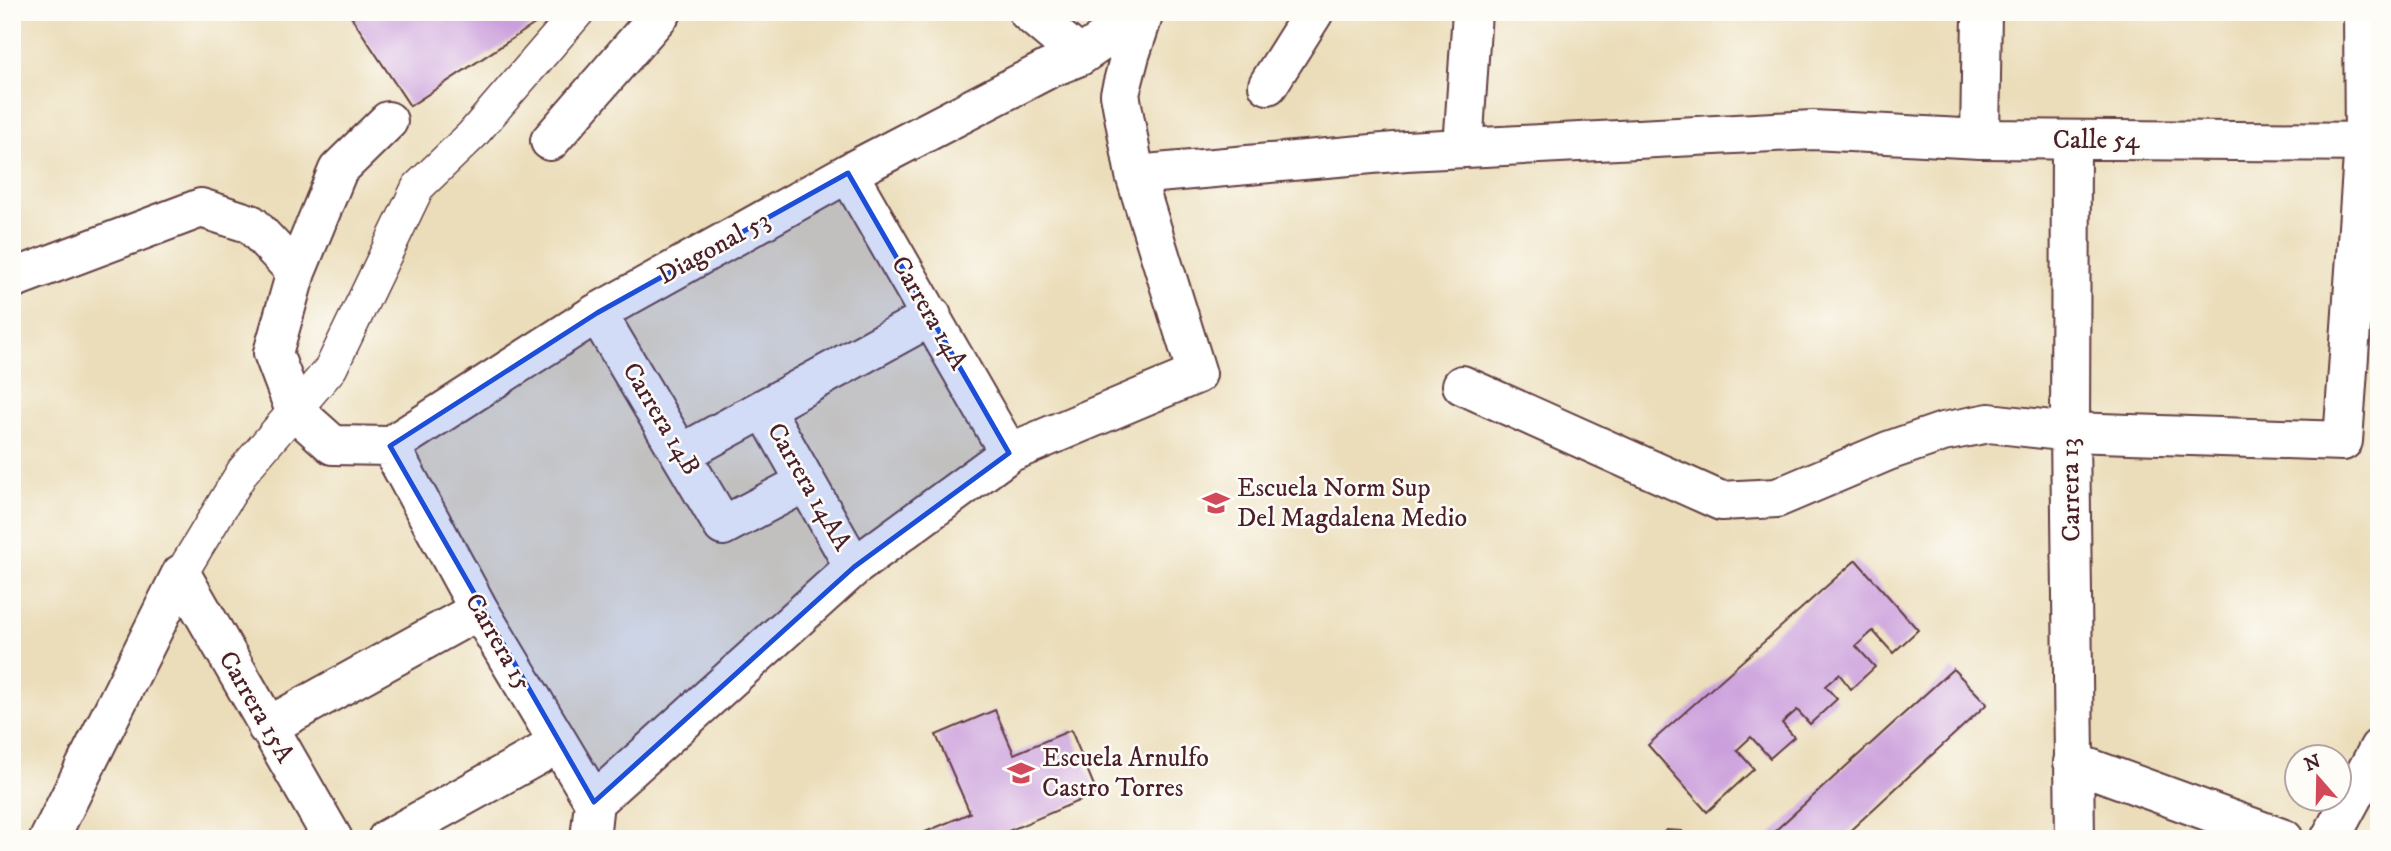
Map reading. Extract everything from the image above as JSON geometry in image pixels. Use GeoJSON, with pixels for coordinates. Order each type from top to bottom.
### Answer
{"type":"FeatureCollection","features":[{"type":"Feature","properties":{"kind":"street"},"geometry":{"type":"LineString","coordinates":[[49,839],[181,574],[243,471],[331,369],[418,187],[472,135],[578,12]]}},
{"type":"Feature","properties":{"kind":"street"},"geometry":{"type":"LineString","coordinates":[[550,141],[662,12]]}},
{"type":"Feature","properties":{"kind":"street"},"geometry":{"type":"LineString","coordinates":[[1028,12],[1064,62]]}},
{"type":"Feature","properties":{"kind":"street"},"geometry":{"type":"LineString","coordinates":[[592,821],[854,567],[1009,453],[1197,374],[1135,175],[1121,94],[1129,55],[1144,12]]}},
{"type":"Feature","properties":{"kind":"street","name":"Diagonal 53"},"geometry":{"type":"LineString","coordinates":[[390,446],[597,313],[848,173],[1064,62],[1144,12]]}},
{"type":"Feature","properties":{"kind":"street"},"geometry":{"type":"LineString","coordinates":[[1268,85],[1314,12]]}},
{"type":"Feature","properties":{"kind":"street"},"geometry":{"type":"LineString","coordinates":[[1463,148],[1472,12]]}},
{"type":"Feature","properties":{"kind":"street"},"geometry":{"type":"LineString","coordinates":[[1980,139],[1982,12]]}},
{"type":"Feature","properties":{"kind":"street"},"geometry":{"type":"LineString","coordinates":[[1462,385],[1721,501],[1777,498],[1888,451],[1943,432],[1989,423],[2070,432],[2343,441],[2372,142],[2363,12]]}},
{"type":"Feature","properties":{"kind":"street"},"geometry":{"type":"LineString","coordinates":[[388,121],[338,170],[296,272],[273,353],[295,411],[333,445],[390,446]]}},
{"type":"Feature","properties":{"kind":"street","name":"Calle 54"},"geometry":{"type":"LineString","coordinates":[[1135,175],[1406,151],[1813,130],[1980,139],[2372,142]]}},
{"type":"Feature","properties":{"kind":"street","name":"Carrera 13"},"geometry":{"type":"LineString","coordinates":[[2071,140],[2070,432],[2075,839]]}},
{"type":"Feature","properties":{"kind":"street","name":"Carrera 14A"},"geometry":{"type":"LineString","coordinates":[[848,173],[1009,453]]}},
{"type":"Feature","properties":{"kind":"street"},"geometry":{"type":"LineString","coordinates":[[12,279],[201,208],[251,224],[296,272]]}},
{"type":"Feature","properties":{"kind":"street","name":"Carrera 14B"},"geometry":{"type":"LineString","coordinates":[[597,313],[723,526],[806,482]]}},
{"type":"Feature","properties":{"kind":"street"},"geometry":{"type":"LineString","coordinates":[[681,454],[932,316]]}},
{"type":"Feature","properties":{"kind":"street","name":"Carrera 14AA"},"geometry":{"type":"LineString","coordinates":[[764,408],[854,567]]}},
{"type":"Feature","properties":{"kind":"street","name":"Carrera 15"},"geometry":{"type":"LineString","coordinates":[[390,446],[479,610],[558,744],[592,821]]}},
{"type":"Feature","properties":{"kind":"street","name":"Carrera 15A"},"geometry":{"type":"LineString","coordinates":[[181,574],[267,727],[323,836]]}},
{"type":"Feature","properties":{"kind":"street"},"geometry":{"type":"LineString","coordinates":[[267,727],[479,610]]}},
{"type":"Feature","properties":{"kind":"street"},"geometry":{"type":"LineString","coordinates":[[387,839],[558,744]]}},
{"type":"Feature","properties":{"kind":"street"},"geometry":{"type":"LineString","coordinates":[[2330,839],[2379,748]]}},
{"type":"Feature","properties":{"kind":"street"},"geometry":{"type":"LineString","coordinates":[[2073,762],[2284,839]]}},
{"type":"Feature","properties":{"kind":"highlighted area"},"geometry":{"type":"Polygon","coordinates":[[[848,173],[1009,453],[854,567],[594,802],[390,446],[597,313],[848,173]]]}},
{"type":"Feature","properties":{"kind":"building"},"geometry":{"type":"Polygon","coordinates":[[[348,12],[553,12],[410,106],[348,12]]]}},
{"type":"Feature","properties":{"kind":"building"},"geometry":{"type":"Polygon","coordinates":[[[1856,560],[1918,630],[1893,653],[1873,631],[1856,646],[1875,667],[1851,689],[1839,674],[1825,686],[1837,699],[1810,724],[1797,710],[1782,723],[1794,737],[1770,758],[1751,737],[1737,750],[1754,769],[1707,812],[1648,745],[1856,560]]]}},
{"type":"Feature","properties":{"kind":"building"},"geometry":{"type":"Polygon","coordinates":[[[1953,669],[1987,704],[1841,839],[1766,839],[1953,669]]]}},
{"type":"Feature","properties":{"kind":"building","name":"Escuela Arnulfo Castro Torres"},"geometry":{"type":"Polygon","coordinates":[[[995,710],[1014,754],[1071,730],[1097,793],[990,839],[909,839],[970,813],[936,735],[995,710]]]}},
{"type":"Feature","properties":{"kind":"building"},"geometry":{"type":"Polygon","coordinates":[[[1666,830],[1682,831],[1688,839],[1657,839],[1666,830]]]}},
{"type":"Feature","properties":{"kind":"place","name":"Escuela Norm Sup Del Magdalena Medio"},"geometry":{"type":"Point","coordinates":[1216,503]}},
{"type":"Feature","properties":{"kind":"place","name":"Escuela Arnulfo Castro Torres"},"geometry":{"type":"Point","coordinates":[1021,773]}}]}
